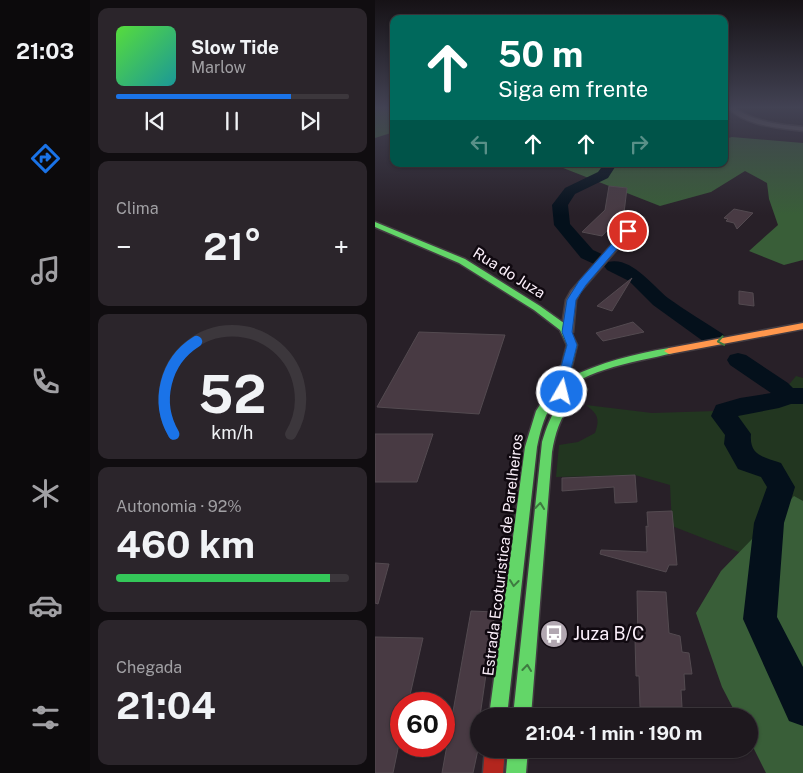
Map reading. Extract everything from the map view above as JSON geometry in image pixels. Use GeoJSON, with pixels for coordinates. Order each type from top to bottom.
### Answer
{"type":"FeatureCollection","features":[{"type":"Feature","properties":{"kind":"main road","name":"Rua do Juza"},"geometry":{"type":"LineString","coordinates":[[375,224],[428,245],[462,262],[545,314],[567,332]]}},
{"type":"Feature","properties":{"kind":"main road","name":"Estrada Ecoturistica de Parelheiros"},"geometry":{"type":"LineString","coordinates":[[500,708],[533,436],[541,411],[561,389],[596,370],[627,360],[803,326]]}},
{"type":"Feature","properties":{"kind":"main road"},"geometry":{"type":"LineString","coordinates":[[567,332],[572,345],[561,389],[568,400]]}},
{"type":"Feature","properties":{"kind":"main road","name":"Estrada Ecoturistica de Parelheiros"},"geometry":{"type":"LineString","coordinates":[[523,708],[529,649],[533,576],[549,437],[559,411],[568,400],[587,385],[629,369],[803,334]]}},
{"type":"Feature","properties":{"kind":"main road"},"geometry":{"type":"LineString","coordinates":[[533,436],[549,437]]}},
{"type":"Feature","properties":{"kind":"main road"},"geometry":{"type":"LineString","coordinates":[[493,773],[494,758]]}},
{"type":"Feature","properties":{"kind":"main road"},"geometry":{"type":"LineString","coordinates":[[516,773],[517,758]]}},
{"type":"Feature","properties":{"kind":"street"},"geometry":{"type":"LineString","coordinates":[[567,332],[571,300],[576,291],[639,218]]}},
{"type":"Feature","properties":{"kind":"green space"},"geometry":{"type":"Polygon","coordinates":[[[728,143],[803,143],[803,260],[784,265],[749,251],[778,225],[769,199],[767,183],[745,171],[711,192],[660,206],[561,167],[728,167],[728,143]]]}},
{"type":"Feature","properties":{"kind":"green space"},"geometry":{"type":"Polygon","coordinates":[[[796,376],[803,378],[803,577],[672,526],[670,485],[635,475],[556,477],[559,445],[578,442],[595,433],[598,420],[593,411],[586,405],[652,413],[716,411],[731,402],[762,399],[783,392],[796,376]]]}},
{"type":"Feature","properties":{"kind":"green space"},"geometry":{"type":"Polygon","coordinates":[[[794,496],[803,501],[803,773],[766,773],[758,757],[758,708],[733,708],[722,687],[696,613],[721,571],[794,496]]]}},
{"type":"Feature","properties":{"kind":"building"},"geometry":{"type":"Polygon","coordinates":[[[609,186],[627,188],[624,213],[602,236],[582,232],[605,210],[609,186]]]}},
{"type":"Feature","properties":{"kind":"building"},"geometry":{"type":"Polygon","coordinates":[[[734,209],[753,213],[737,229],[734,223],[726,221],[728,219],[724,218],[734,209]]]}},
{"type":"Feature","properties":{"kind":"building"},"geometry":{"type":"Polygon","coordinates":[[[632,278],[612,311],[597,306],[632,278]]]}},
{"type":"Feature","properties":{"kind":"building"},"geometry":{"type":"Polygon","coordinates":[[[739,291],[753,293],[754,306],[739,304],[739,291]]]}},
{"type":"Feature","properties":{"kind":"building"},"geometry":{"type":"Polygon","coordinates":[[[633,322],[644,332],[603,341],[596,333],[633,322]]]}},
{"type":"Feature","properties":{"kind":"building"},"geometry":{"type":"Polygon","coordinates":[[[419,332],[505,335],[479,414],[377,407],[419,332]]]}},
{"type":"Feature","properties":{"kind":"building"},"geometry":{"type":"Polygon","coordinates":[[[375,434],[433,434],[417,482],[375,482],[375,434]]]}},
{"type":"Feature","properties":{"kind":"building"},"geometry":{"type":"Polygon","coordinates":[[[635,475],[637,502],[615,503],[614,487],[562,491],[562,478],[635,475]]]}},
{"type":"Feature","properties":{"kind":"building"},"geometry":{"type":"Polygon","coordinates":[[[672,511],[677,565],[669,565],[666,572],[600,554],[601,550],[647,552],[647,512],[672,511]]]}},
{"type":"Feature","properties":{"kind":"building"},"geometry":{"type":"Polygon","coordinates":[[[375,563],[389,564],[378,604],[375,603],[375,563]]]}},
{"type":"Feature","properties":{"kind":"building"},"geometry":{"type":"Polygon","coordinates":[[[637,591],[666,592],[669,633],[680,636],[682,652],[689,653],[692,674],[684,674],[685,690],[681,690],[682,707],[640,707],[639,676],[636,676],[635,639],[638,639],[637,591]]]}},
{"type":"Feature","properties":{"kind":"building"},"geometry":{"type":"Polygon","coordinates":[[[471,611],[495,612],[481,708],[470,708],[470,758],[476,758],[473,773],[442,773],[445,757],[455,757],[455,700],[471,611]]]}},
{"type":"Feature","properties":{"kind":"building"},"geometry":{"type":"Polygon","coordinates":[[[375,637],[423,638],[411,692],[390,692],[390,757],[396,757],[393,773],[375,773],[375,637]]]}},
{"type":"Feature","properties":{"kind":"waterway"},"geometry":{"type":"LineString","coordinates":[[600,260],[587,254],[562,225],[560,205],[570,191],[603,175],[608,167]]}},
{"type":"Feature","properties":{"kind":"waterway"},"geometry":{"type":"LineString","coordinates":[[613,266],[636,277],[660,301],[715,339]]}},
{"type":"Feature","properties":{"kind":"waterway"},"geometry":{"type":"LineString","coordinates":[[738,360],[780,388],[786,396]]}},
{"type":"Feature","properties":{"kind":"waterway"},"geometry":{"type":"LineString","coordinates":[[786,396],[803,396]]}},
{"type":"Feature","properties":{"kind":"waterway"},"geometry":{"type":"LineString","coordinates":[[786,396],[779,400],[740,406],[725,411],[724,416],[738,434],[737,444],[748,462],[771,470],[781,487],[769,523],[760,619],[803,707]]}},
{"type":"Feature","properties":{"kind":"traffic: fast"},"geometry":{"type":"LineString","coordinates":[[375,224],[462,261],[537,308],[564,328],[572,345],[561,389]]}},
{"type":"Feature","properties":{"kind":"traffic: fast"},"geometry":{"type":"LineString","coordinates":[[499,708],[531,447],[539,417],[549,400],[573,380],[604,366],[669,351]]}},
{"type":"Feature","properties":{"kind":"traffic: fast"},"geometry":{"type":"LineString","coordinates":[[523,708],[546,452],[550,433],[561,409],[581,389]]}},
{"type":"Feature","properties":{"kind":"traffic: fast"},"geometry":{"type":"LineString","coordinates":[[516,773],[517,758]]}},
{"type":"Feature","properties":{"kind":"traffic: slow"},"geometry":{"type":"LineString","coordinates":[[669,351],[803,326]]}},
{"type":"Feature","properties":{"kind":"traffic: jam"},"geometry":{"type":"LineString","coordinates":[[493,773],[494,758]]}},
{"type":"Feature","properties":{"kind":"place","name":"Juza B/C"},"geometry":{"type":"Point","coordinates":[554,634]}},
{"type":"Feature","properties":{"kind":"route"},"geometry":{"type":"LineString","coordinates":[[562,392],[561,389],[572,345],[567,332],[571,300],[582,283],[628,231]]}}]}
